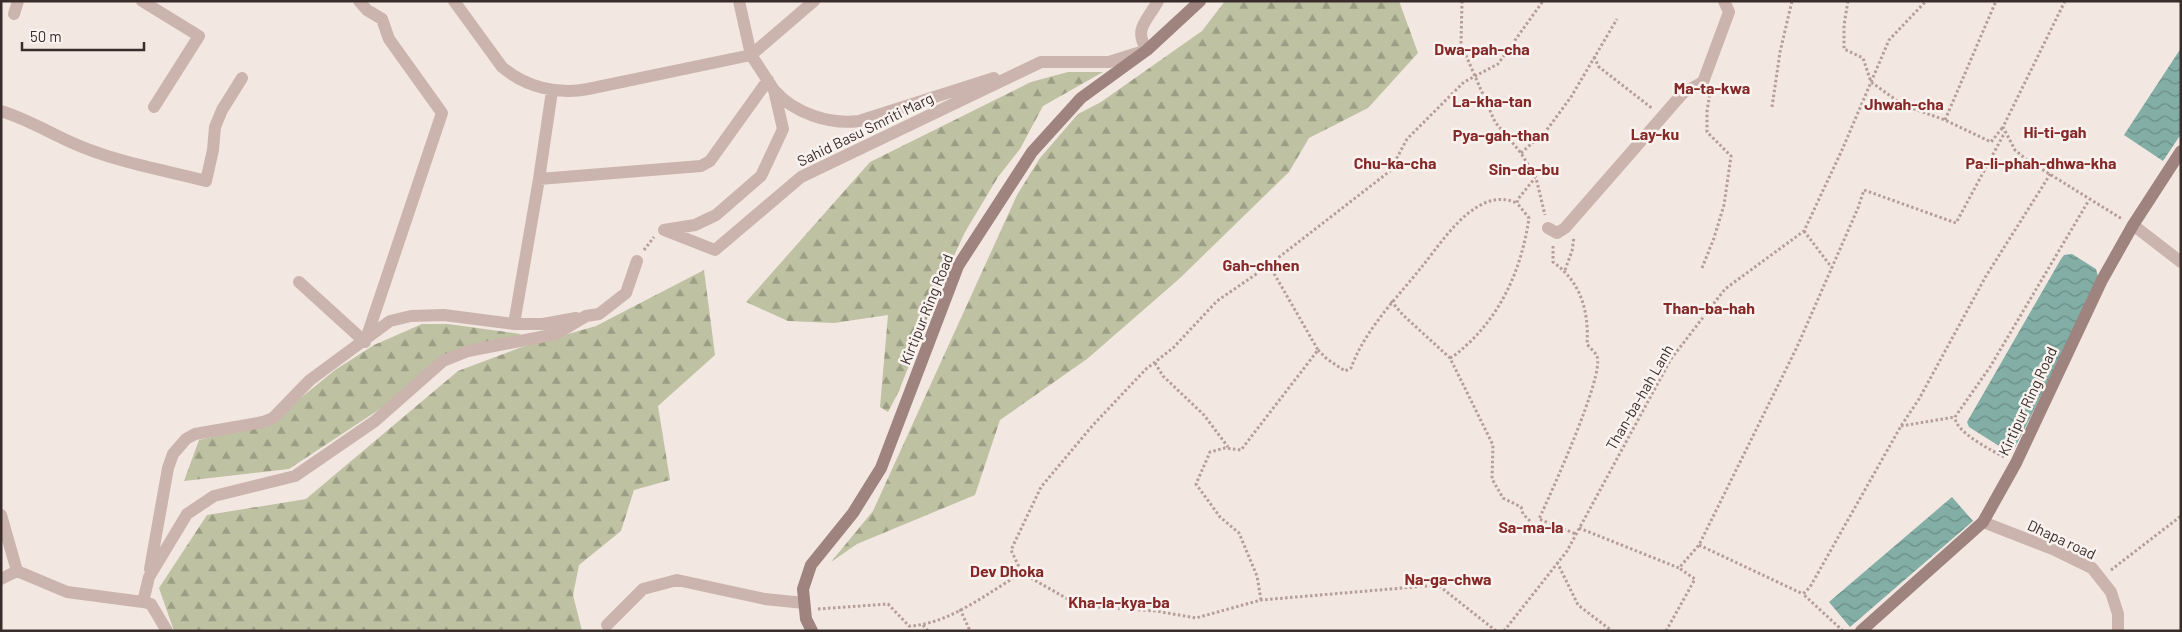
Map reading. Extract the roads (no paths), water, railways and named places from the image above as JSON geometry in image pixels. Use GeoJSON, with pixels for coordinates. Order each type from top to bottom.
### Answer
{"type":"FeatureCollection","features":[{"type":"Feature","properties":{"kind":"street"},"geometry":{"type":"LineString","coordinates":[[14,14],[18,1]]}},
{"type":"Feature","properties":{"kind":"street"},"geometry":{"type":"LineString","coordinates":[[142,1],[198,36],[154,107]]}},
{"type":"Feature","properties":{"kind":"street"},"geometry":{"type":"LineString","coordinates":[[358,1],[367,10],[382,19],[389,39],[442,113],[365,342]]}},
{"type":"Feature","properties":{"kind":"street"},"geometry":{"type":"LineString","coordinates":[[454,1],[502,67],[512,76],[552,90],[573,92],[751,55],[814,1]]}},
{"type":"Feature","properties":{"kind":"street"},"geometry":{"type":"LineString","coordinates":[[739,1],[751,55]]}},
{"type":"Feature","properties":{"kind":"street"},"geometry":{"type":"LineString","coordinates":[[1147,50],[1140,40],[1139,32],[1158,1]]}},
{"type":"Feature","properties":{"kind":"street","name":"Kirtipur Ring Road"},"geometry":{"type":"LineString","coordinates":[[812,631],[806,619],[803,589],[811,565],[853,513],[881,468],[958,266],[1032,152],[1081,98],[1147,50],[1200,1]]}},
{"type":"Feature","properties":{"kind":"street"},"geometry":{"type":"LineString","coordinates":[[1550,229],[1557,233],[1566,228],[1683,93],[1703,82],[1729,12],[1724,1]]}},
{"type":"Feature","properties":{"kind":"street","name":"Sahid Basu Smriti Marg"},"geometry":{"type":"LineString","coordinates":[[751,55],[771,85],[783,129],[761,176],[716,215],[695,225],[664,230],[715,250],[801,177],[1041,62],[1109,62],[1147,50]]}},
{"type":"Feature","properties":{"kind":"street"},"geometry":{"type":"LineString","coordinates":[[539,180],[701,166],[710,161],[771,85],[784,102],[825,120],[843,123],[859,121],[1041,62]]}},
{"type":"Feature","properties":{"kind":"street"},"geometry":{"type":"LineString","coordinates":[[1,111],[26,119],[76,144],[146,166],[206,181],[213,150],[215,127],[222,110],[242,78]]}},
{"type":"Feature","properties":{"kind":"street"},"geometry":{"type":"LineString","coordinates":[[514,324],[539,180],[552,90]]}},
{"type":"Feature","properties":{"kind":"street","name":"Kirtipur Ring Road"},"geometry":{"type":"LineString","coordinates":[[1861,631],[1983,522],[2016,463],[2102,280],[2133,226],[2181,152]]}},
{"type":"Feature","properties":{"kind":"street"},"geometry":{"type":"LineString","coordinates":[[2133,226],[2181,262]]}},
{"type":"Feature","properties":{"kind":"street"},"geometry":{"type":"LineString","coordinates":[[142,602],[149,577],[168,468],[173,454],[186,439],[205,431],[263,422],[273,418],[310,380],[365,342],[390,321],[411,316],[444,315],[514,324],[543,324],[599,314],[626,293],[637,261]]}},
{"type":"Feature","properties":{"kind":"street"},"geometry":{"type":"LineString","coordinates":[[299,282],[365,342]]}},
{"type":"Feature","properties":{"kind":"street"},"geometry":{"type":"LineString","coordinates":[[149,577],[187,514],[214,496],[295,476],[375,421],[443,361],[468,351],[556,334],[586,316]]}},
{"type":"Feature","properties":{"kind":"street"},"geometry":{"type":"LineString","coordinates":[[1,515],[17,571]]}},
{"type":"Feature","properties":{"kind":"street","name":"Dhapa road"},"geometry":{"type":"LineString","coordinates":[[1983,522],[2092,568],[2111,592],[2118,614],[2118,631]]}},
{"type":"Feature","properties":{"kind":"street"},"geometry":{"type":"LineString","coordinates":[[1,579],[17,571],[67,592],[151,604],[166,631]]}},
{"type":"Feature","properties":{"kind":"street"},"geometry":{"type":"LineString","coordinates":[[606,625],[643,589],[677,580],[804,606]]}},
{"type":"Feature","properties":{"kind":"water"},"geometry":{"type":"Polygon","coordinates":[[[2181,48],[2181,134],[2163,161],[2124,135],[2181,48]]]}},
{"type":"Feature","properties":{"kind":"water"},"geometry":{"type":"Polygon","coordinates":[[[2072,254],[2096,269],[2099,280],[2014,449],[2007,451],[1969,427],[1967,422],[2061,259],[2064,255],[2072,254]]]}},
{"type":"Feature","properties":{"kind":"water"},"geometry":{"type":"Polygon","coordinates":[[[1952,497],[1973,521],[1850,627],[1829,602],[1952,497]]]}},
{"type":"Feature","properties":{"kind":"district","name":"Dwa-pah-cha"},"geometry":{"type":"Point","coordinates":[1482,48]}},
{"type":"Feature","properties":{"kind":"district","name":"Ma-ta-kwa"},"geometry":{"type":"Point","coordinates":[1712,87]}},
{"type":"Feature","properties":{"kind":"district","name":"La-kha-tan"},"geometry":{"type":"Point","coordinates":[1492,100]}},
{"type":"Feature","properties":{"kind":"district","name":"Jhwah-cha"},"geometry":{"type":"Point","coordinates":[1904,103]}},
{"type":"Feature","properties":{"kind":"district","name":"Hi-ti-gah"},"geometry":{"type":"Point","coordinates":[2055,131]}},
{"type":"Feature","properties":{"kind":"district","name":"Lay-ku"},"geometry":{"type":"Point","coordinates":[1655,133]}},
{"type":"Feature","properties":{"kind":"district","name":"Pya-gah-than"},"geometry":{"type":"Point","coordinates":[1501,134]}},
{"type":"Feature","properties":{"kind":"district","name":"Chu-ka-cha"},"geometry":{"type":"Point","coordinates":[1395,162]}},
{"type":"Feature","properties":{"kind":"district","name":"Pa-li-phah-dhwa-kha"},"geometry":{"type":"Point","coordinates":[2041,162]}},
{"type":"Feature","properties":{"kind":"district","name":"Sin-da-bu"},"geometry":{"type":"Point","coordinates":[1524,168]}},
{"type":"Feature","properties":{"kind":"district","name":"Gah-chhen"},"geometry":{"type":"Point","coordinates":[1261,264]}},
{"type":"Feature","properties":{"kind":"district","name":"Than-ba-hah"},"geometry":{"type":"Point","coordinates":[1709,307]}},
{"type":"Feature","properties":{"kind":"district","name":"Sa-ma-la"},"geometry":{"type":"Point","coordinates":[1531,526]}},
{"type":"Feature","properties":{"kind":"district","name":"Dev Dhoka"},"geometry":{"type":"Point","coordinates":[1007,570]}},
{"type":"Feature","properties":{"kind":"district","name":"Na-ga-chwa"},"geometry":{"type":"Point","coordinates":[1448,578]}},
{"type":"Feature","properties":{"kind":"district","name":"Kha-la-kya-ba"},"geometry":{"type":"Point","coordinates":[1119,601]}}]}
